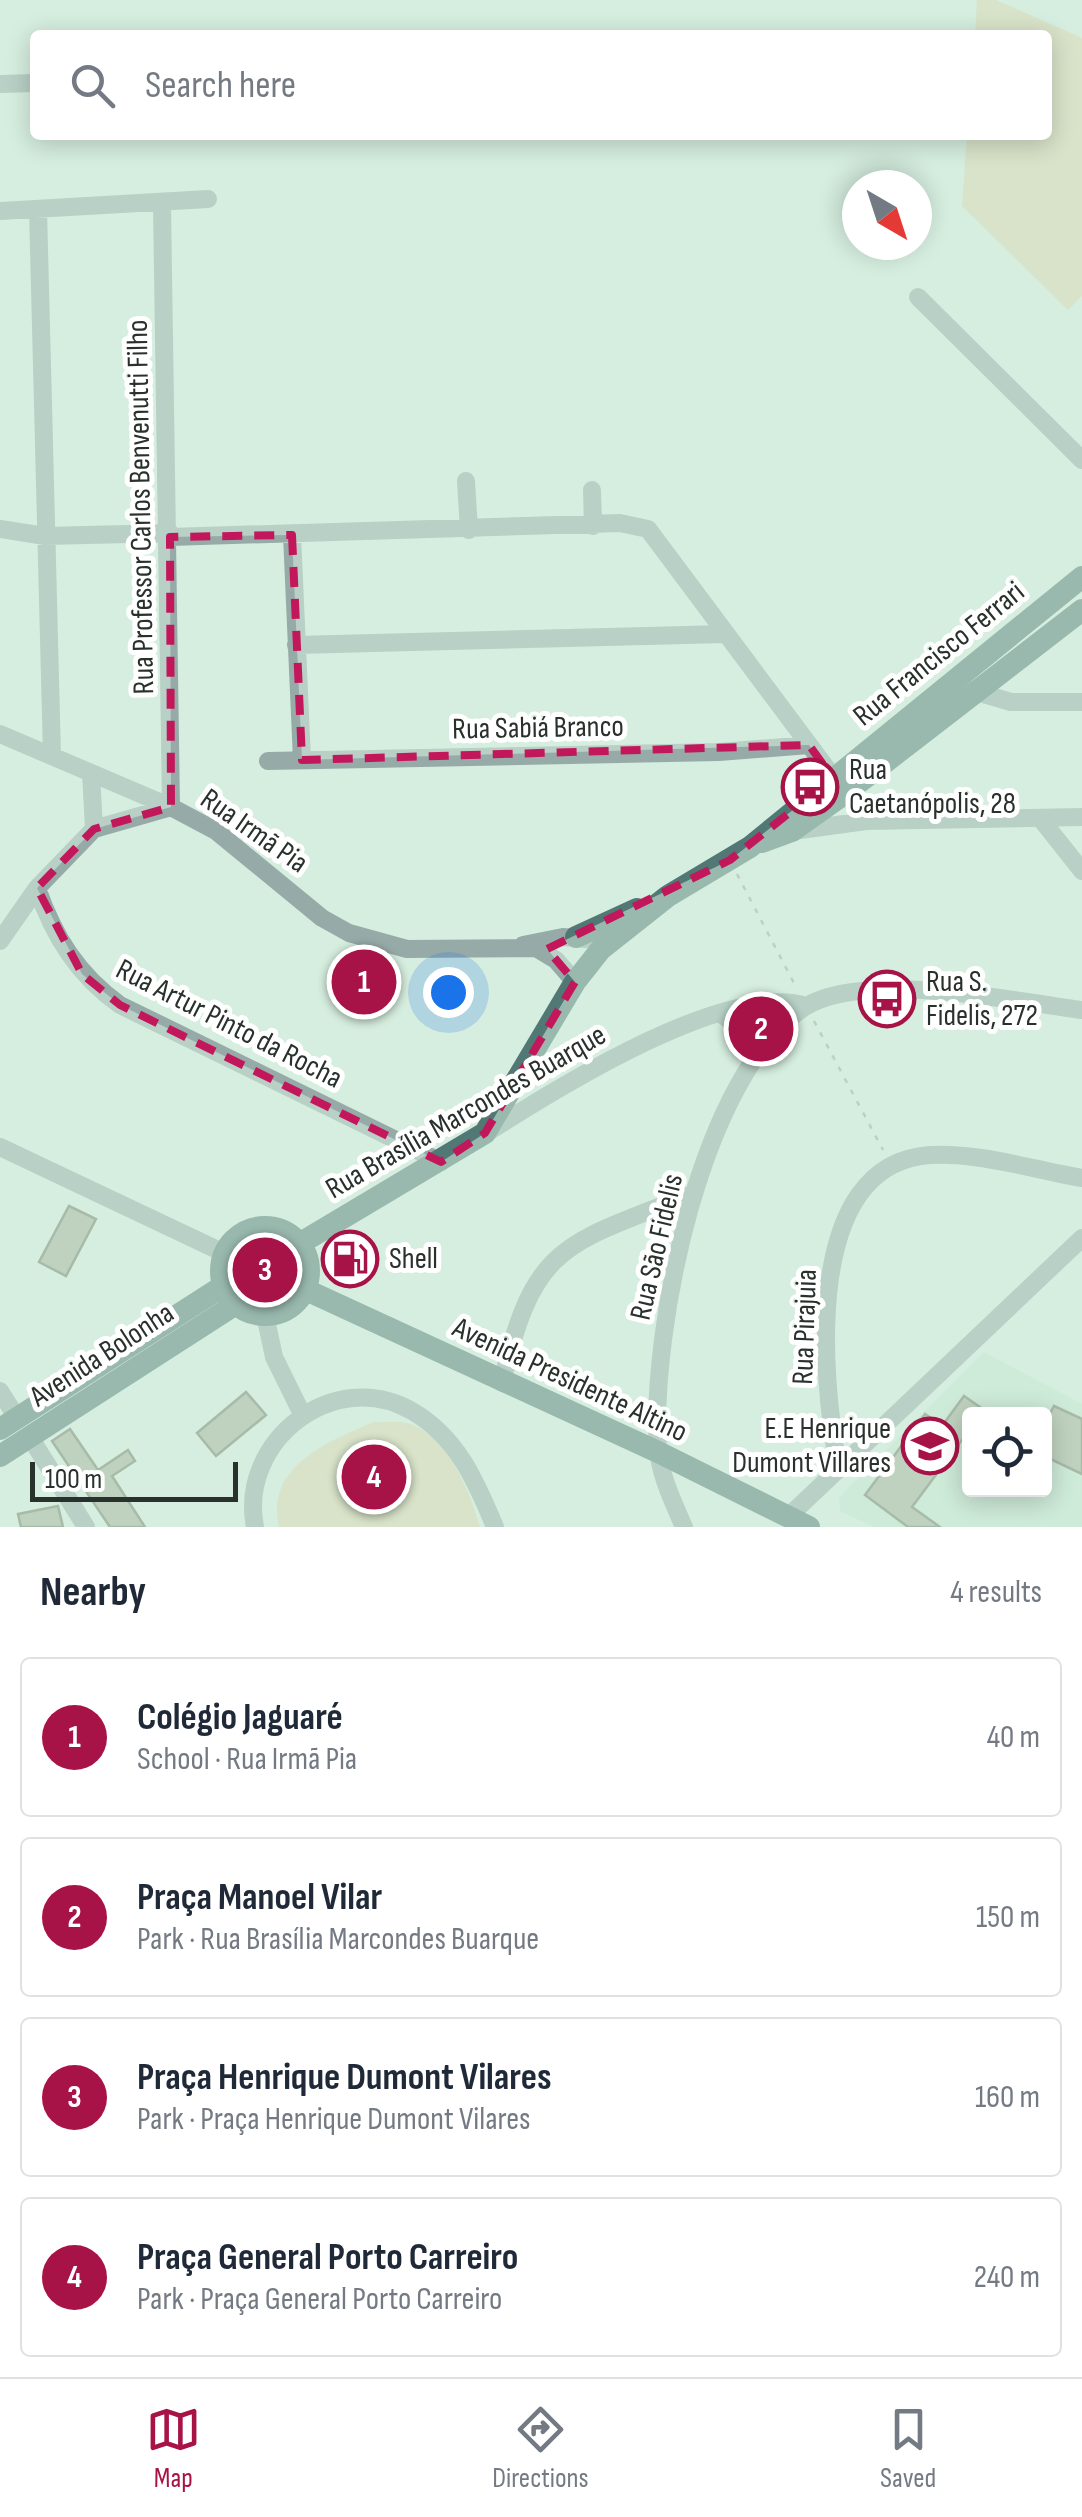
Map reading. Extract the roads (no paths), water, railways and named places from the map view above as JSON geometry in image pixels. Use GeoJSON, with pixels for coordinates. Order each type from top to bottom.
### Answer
{"type":"FeatureCollection","features":[{"type":"Feature","properties":{"kind":"main road","name":"Rua Francisco Ferrari"},"geometry":{"type":"LineString","coordinates":[[839,786],[965,686],[1082,577]]}},
{"type":"Feature","properties":{"kind":"main road","name":"Rua Francisco Ferrari"},"geometry":{"type":"LineString","coordinates":[[965,686],[1082,610]]}},
{"type":"Feature","properties":{"kind":"main road"},"geometry":{"type":"LineString","coordinates":[[750,847],[792,832],[839,786]]}},
{"type":"Feature","properties":{"kind":"main road"},"geometry":{"type":"LineString","coordinates":[[576,937],[668,896],[750,847],[839,786]]}},
{"type":"Feature","properties":{"kind":"main road"},"geometry":{"type":"LineString","coordinates":[[485,1133],[574,982],[601,949],[668,896]]}},
{"type":"Feature","properties":{"kind":"main road","name":"Rua Brasília Marcondes Buarque"},"geometry":{"type":"LineString","coordinates":[[299,1244],[485,1133]]}},
{"type":"Feature","properties":{"kind":"main road"},"geometry":{"type":"LineString","coordinates":[[259,1227],[286,1232],[299,1244],[308,1266],[304,1289],[289,1307],[266,1314],[230,1295],[224,1254],[242,1233],[259,1227]]}},
{"type":"Feature","properties":{"kind":"main road","name":"Avenida Presidente Altino"},"geometry":{"type":"LineString","coordinates":[[304,1289],[658,1452],[798,1522]]}},
{"type":"Feature","properties":{"kind":"main road","name":"Avenida Bolonha"},"geometry":{"type":"LineString","coordinates":[[0,1456],[16,1428],[230,1295]]}},
{"type":"Feature","properties":{"kind":"street"},"geometry":{"type":"LineString","coordinates":[[0,84],[30,83]]}},
{"type":"Feature","properties":{"kind":"street"},"geometry":{"type":"LineString","coordinates":[[0,211],[208,200]]}},
{"type":"Feature","properties":{"kind":"street","name":"Rua Professor Carlos Benvenutti Filho"},"geometry":{"type":"LineString","coordinates":[[162,205],[170,535],[171,807]]}},
{"type":"Feature","properties":{"kind":"street"},"geometry":{"type":"LineString","coordinates":[[38,210],[52,756]]}},
{"type":"Feature","properties":{"kind":"street"},"geometry":{"type":"LineString","coordinates":[[918,296],[1082,460]]}},
{"type":"Feature","properties":{"kind":"street"},"geometry":{"type":"LineString","coordinates":[[466,480],[469,530]]}},
{"type":"Feature","properties":{"kind":"street"},"geometry":{"type":"LineString","coordinates":[[592,490],[594,526]]}},
{"type":"Feature","properties":{"kind":"street"},"geometry":{"type":"LineString","coordinates":[[0,529],[46,536],[292,535],[637,525],[656,538],[866,820]]}},
{"type":"Feature","properties":{"kind":"street"},"geometry":{"type":"LineString","coordinates":[[292,535],[302,760]]}},
{"type":"Feature","properties":{"kind":"street"},"geometry":{"type":"LineString","coordinates":[[296,645],[725,634]]}},
{"type":"Feature","properties":{"kind":"street"},"geometry":{"type":"LineString","coordinates":[[965,686],[1011,702],[1082,702]]}},
{"type":"Feature","properties":{"kind":"street"},"geometry":{"type":"LineString","coordinates":[[0,734],[171,807]]}},
{"type":"Feature","properties":{"kind":"street","name":"Rua Sabiá Branco"},"geometry":{"type":"LineString","coordinates":[[268,761],[719,752],[809,746]]}},
{"type":"Feature","properties":{"kind":"street"},"geometry":{"type":"LineString","coordinates":[[0,941],[38,888],[94,828],[90,772]]}},
{"type":"Feature","properties":{"kind":"street","name":"Rua Irmã Pia"},"geometry":{"type":"LineString","coordinates":[[94,828],[171,807],[216,831],[322,918],[349,933],[407,948],[518,946],[576,937]]}},
{"type":"Feature","properties":{"kind":"street"},"geometry":{"type":"LineString","coordinates":[[792,832],[866,820],[1082,817]]}},
{"type":"Feature","properties":{"kind":"street"},"geometry":{"type":"LineString","coordinates":[[1040,818],[1082,870]]}},
{"type":"Feature","properties":{"kind":"street","name":"Rua Artur Pinto da Rocha"},"geometry":{"type":"LineString","coordinates":[[38,888],[49,922],[82,974],[120,1005],[441,1162]]}},
{"type":"Feature","properties":{"kind":"street"},"geometry":{"type":"LineString","coordinates":[[576,937],[601,949]]}},
{"type":"Feature","properties":{"kind":"street","name":"Rua Irmã Pia"},"geometry":{"type":"LineString","coordinates":[[518,946],[546,952],[574,982]]}},
{"type":"Feature","properties":{"kind":"street"},"geometry":{"type":"LineString","coordinates":[[806,1006],[882,989],[1082,1010]]}},
{"type":"Feature","properties":{"kind":"street","name":"Rua Brasília Marcondes Buarque"},"geometry":{"type":"LineString","coordinates":[[485,1133],[594,1066],[720,1013],[787,1000],[806,1006]]}},
{"type":"Feature","properties":{"kind":"street","name":"Rua São Fidelis"},"geometry":{"type":"LineString","coordinates":[[658,1452],[660,1365],[692,1194],[738,1086],[765,1048],[806,1006]]}},
{"type":"Feature","properties":{"kind":"street"},"geometry":{"type":"LineString","coordinates":[[720,1013],[765,1048]]}},
{"type":"Feature","properties":{"kind":"street"},"geometry":{"type":"LineString","coordinates":[[0,1147],[224,1254]]}},
{"type":"Feature","properties":{"kind":"street","name":"Rua Pirajuia"},"geometry":{"type":"LineString","coordinates":[[838,1465],[832,1430],[827,1297],[842,1225],[864,1188],[891,1166],[929,1155],[960,1156],[1082,1178]]}},
{"type":"Feature","properties":{"kind":"street"},"geometry":{"type":"LineString","coordinates":[[502,1383],[513,1331],[528,1291],[549,1265],[594,1233],[692,1194]]}},
{"type":"Feature","properties":{"kind":"street"},"geometry":{"type":"LineString","coordinates":[[798,1522],[838,1465],[1082,1238]]}},
{"type":"Feature","properties":{"kind":"street"},"geometry":{"type":"LineString","coordinates":[[266,1314],[274,1357],[303,1416]]}},
{"type":"Feature","properties":{"kind":"street"},"geometry":{"type":"LineString","coordinates":[[0,1391],[16,1428],[86,1527]]}},
{"type":"Feature","properties":{"kind":"street"},"geometry":{"type":"LineString","coordinates":[[255,1527],[253,1492],[264,1456],[303,1416],[349,1399],[396,1404],[448,1440],[478,1486],[495,1527]]}},
{"type":"Feature","properties":{"kind":"street"},"geometry":{"type":"LineString","coordinates":[[658,1452],[684,1527]]}},
{"type":"Feature","properties":{"kind":"place","name":"Rua Caetanópolis, 28"},"geometry":{"type":"Point","coordinates":[810,787]}},
{"type":"Feature","properties":{"kind":"place","name":"Colégio Jaguaré"},"geometry":{"type":"Point","coordinates":[364,982]}},
{"type":"Feature","properties":{"kind":"place","name":"Rua S. Fidelis, 272"},"geometry":{"type":"Point","coordinates":[887,999]}},
{"type":"Feature","properties":{"kind":"place","name":"Praça Manoel Vilar"},"geometry":{"type":"Point","coordinates":[761,1029]}},
{"type":"Feature","properties":{"kind":"place","name":"Shell"},"geometry":{"type":"Point","coordinates":[350,1259]}},
{"type":"Feature","properties":{"kind":"place","name":"Praça Henrique Dumont Vilares"},"geometry":{"type":"Point","coordinates":[265,1270]}},
{"type":"Feature","properties":{"kind":"place","name":"E.E Henrique Dumont Villares"},"geometry":{"type":"Point","coordinates":[930,1446]}},
{"type":"Feature","properties":{"kind":"place","name":"Praça General Porto Carreiro"},"geometry":{"type":"Point","coordinates":[374,1477]}}]}
